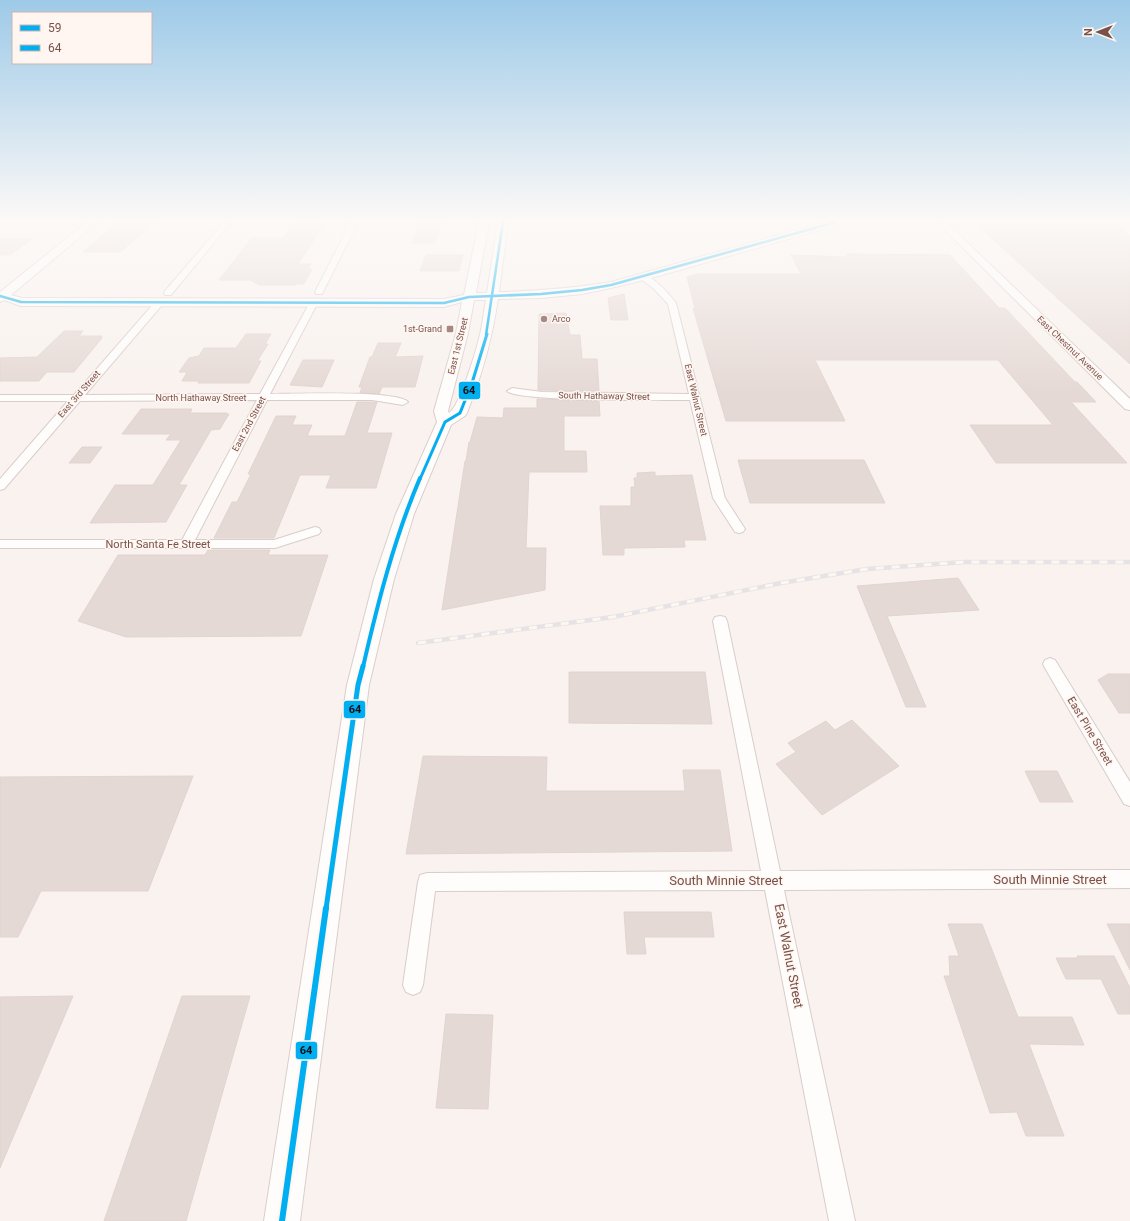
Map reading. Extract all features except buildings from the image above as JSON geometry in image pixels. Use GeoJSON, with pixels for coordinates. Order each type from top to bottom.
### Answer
{"type":"FeatureCollection","features":[{"type":"Feature","properties":{"kind":"main road"},"geometry":{"type":"LineString","coordinates":[[1,297],[23,279]]}},
{"type":"Feature","properties":{"kind":"main road","name":"East 1st Street"},"geometry":{"type":"LineString","coordinates":[[446,422],[442,411],[462,333],[473,279]]}},
{"type":"Feature","properties":{"kind":"main road","name":"East 1st Street"},"geometry":{"type":"LineString","coordinates":[[282,1221],[358,685],[384,579],[405,514],[446,422],[460,413],[472,383],[487,332],[495,279]]}},
{"type":"Feature","properties":{"kind":"main road"},"geometry":{"type":"LineString","coordinates":[[1,297],[21,302],[313,304],[444,303],[470,297],[582,290],[635,279]]}},
{"type":"Feature","properties":{"kind":"main road"},"geometry":{"type":"LineString","coordinates":[[1,297],[31,292],[168,293],[400,291]]}},
{"type":"Feature","properties":{"kind":"main road"},"geometry":{"type":"LineString","coordinates":[[445,291],[470,297]]}},
{"type":"Feature","properties":{"kind":"street"},"geometry":{"type":"LineString","coordinates":[[168,293],[180,279]]}},
{"type":"Feature","properties":{"kind":"street"},"geometry":{"type":"LineString","coordinates":[[319,292],[326,279]]}},
{"type":"Feature","properties":{"kind":"street","name":"East Walnut Street"},"geometry":{"type":"LineString","coordinates":[[647,279],[657,287],[672,303],[719,498],[739,529]]}},
{"type":"Feature","properties":{"kind":"street","name":"East Chestnut Avenue"},"geometry":{"type":"LineString","coordinates":[[1000,279],[1130,406]]}},
{"type":"Feature","properties":{"kind":"street","name":"East 3rd Street"},"geometry":{"type":"LineString","coordinates":[[0,486],[159,303]]}},
{"type":"Feature","properties":{"kind":"street","name":"East 2nd Street"},"geometry":{"type":"LineString","coordinates":[[186,544],[313,304]]}},
{"type":"Feature","properties":{"kind":"street","name":"South Hathaway Street"},"geometry":{"type":"LineString","coordinates":[[512,391],[542,395],[695,397]]}},
{"type":"Feature","properties":{"kind":"street","name":"North Hathaway Street"},"geometry":{"type":"LineString","coordinates":[[0,398],[372,397],[403,402]]}},
{"type":"Feature","properties":{"kind":"street","name":"North Santa Fe Street"},"geometry":{"type":"LineString","coordinates":[[0,544],[274,544],[315,531]]}},
{"type":"Feature","properties":{"kind":"street","name":"East Walnut Street"},"geometry":{"type":"LineString","coordinates":[[720,621],[842,1221]]}},
{"type":"Feature","properties":{"kind":"street","name":"East Pine Street"},"geometry":{"type":"LineString","coordinates":[[1050,664],[1130,798]]}},
{"type":"Feature","properties":{"kind":"street","name":"South Minnie Street"},"geometry":{"type":"LineString","coordinates":[[413,985],[427,882],[1130,879]]}},
{"type":"Feature","properties":{"kind":"railway"},"geometry":{"type":"LineString","coordinates":[[418,643],[613,617],[781,583],[867,569],[965,562],[1130,562]]}},
{"type":"Feature","properties":{"kind":"transit line","name":"64"},"geometry":{"type":"LineString","coordinates":[[282,1221],[358,685],[384,579],[405,514],[445,422],[460,413],[472,383],[487,332],[495,279]]}},
{"type":"Feature","properties":{"kind":"transit line","name":"59"},"geometry":{"type":"LineString","coordinates":[[0,296],[21,302],[444,303],[469,297],[541,294],[582,290],[611,285],[632,279]]}},
{"type":"Feature","properties":{"kind":"place","name":"Arco"},"geometry":{"type":"Point","coordinates":[544,319]}},
{"type":"Feature","properties":{"kind":"place","name":"1st-Grand"},"geometry":{"type":"Point","coordinates":[450,329]}}]}
